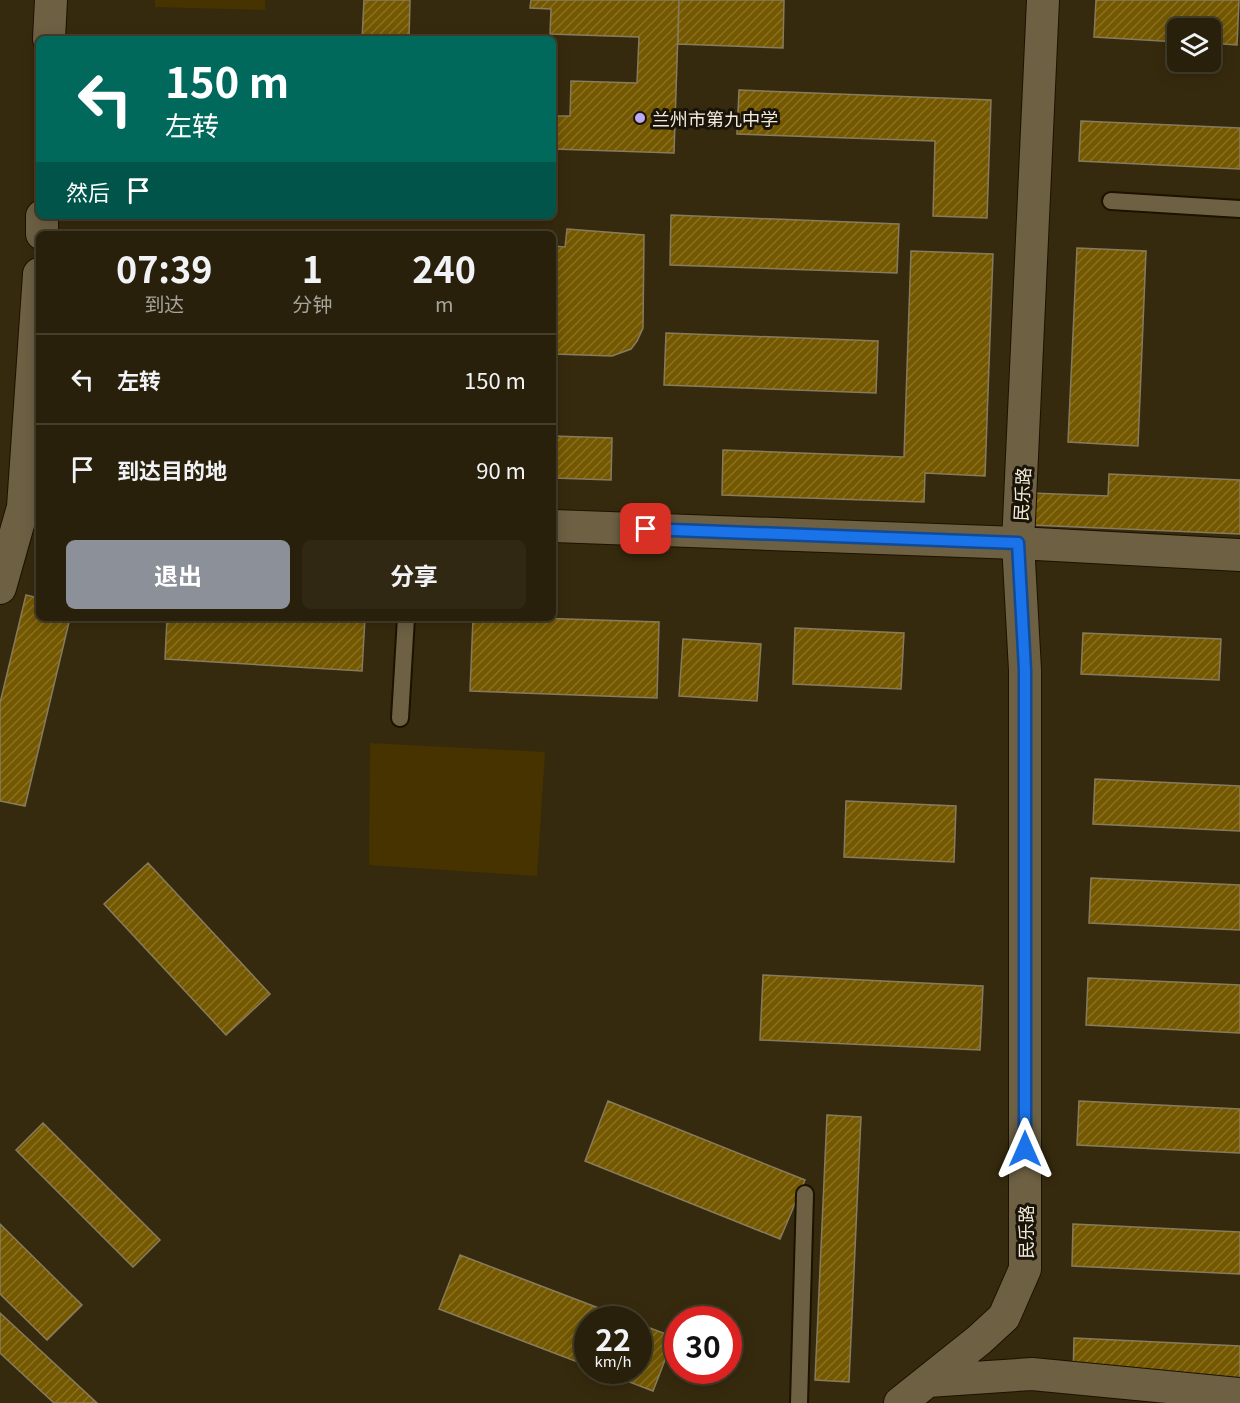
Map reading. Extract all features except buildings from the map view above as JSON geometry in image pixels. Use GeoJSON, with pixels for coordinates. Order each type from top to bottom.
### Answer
{"type":"FeatureCollection","features":[{"type":"Feature","properties":{"kind":"street"},"geometry":{"type":"LineString","coordinates":[[49,36],[51,0]]}},
{"type":"Feature","properties":{"kind":"street","name":"民乐路"},"geometry":{"type":"LineString","coordinates":[[900,1403],[1004,1317],[1025,1269],[1025,670],[1018,543],[1043,0]]}},
{"type":"Feature","properties":{"kind":"street"},"geometry":{"type":"LineString","coordinates":[[0,588],[21,507],[36,313]]}},
{"type":"Feature","properties":{"kind":"street"},"geometry":{"type":"LineString","coordinates":[[556,526],[1018,543],[1240,555]]}},
{"type":"Feature","properties":{"kind":"street"},"geometry":{"type":"LineString","coordinates":[[928,1381],[1032,1374],[1240,1394]]}},
{"type":"Feature","properties":{"kind":"lane"},"geometry":{"type":"LineString","coordinates":[[1111,201],[1240,209]]}},
{"type":"Feature","properties":{"kind":"lane"},"geometry":{"type":"LineString","coordinates":[[400,718],[406,621]]}},
{"type":"Feature","properties":{"kind":"lane"},"geometry":{"type":"LineString","coordinates":[[799,1403],[805,1194]]}},
{"type":"Feature","properties":{"kind":"shaded area"},"geometry":{"type":"Polygon","coordinates":[[[155,0],[265,0],[265,10],[155,7],[155,0]]]}},
{"type":"Feature","properties":{"kind":"shaded area"},"geometry":{"type":"Polygon","coordinates":[[[370,743],[545,752],[537,876],[369,865],[370,743]]]}},
{"type":"Feature","properties":{"kind":"place","name":"兰州市第九中学"},"geometry":{"type":"Point","coordinates":[640,118]}},
{"type":"Feature","properties":{"kind":"route"},"geometry":{"type":"LineString","coordinates":[[646,529],[1018,543],[1025,670],[1025,1149]]}}]}
